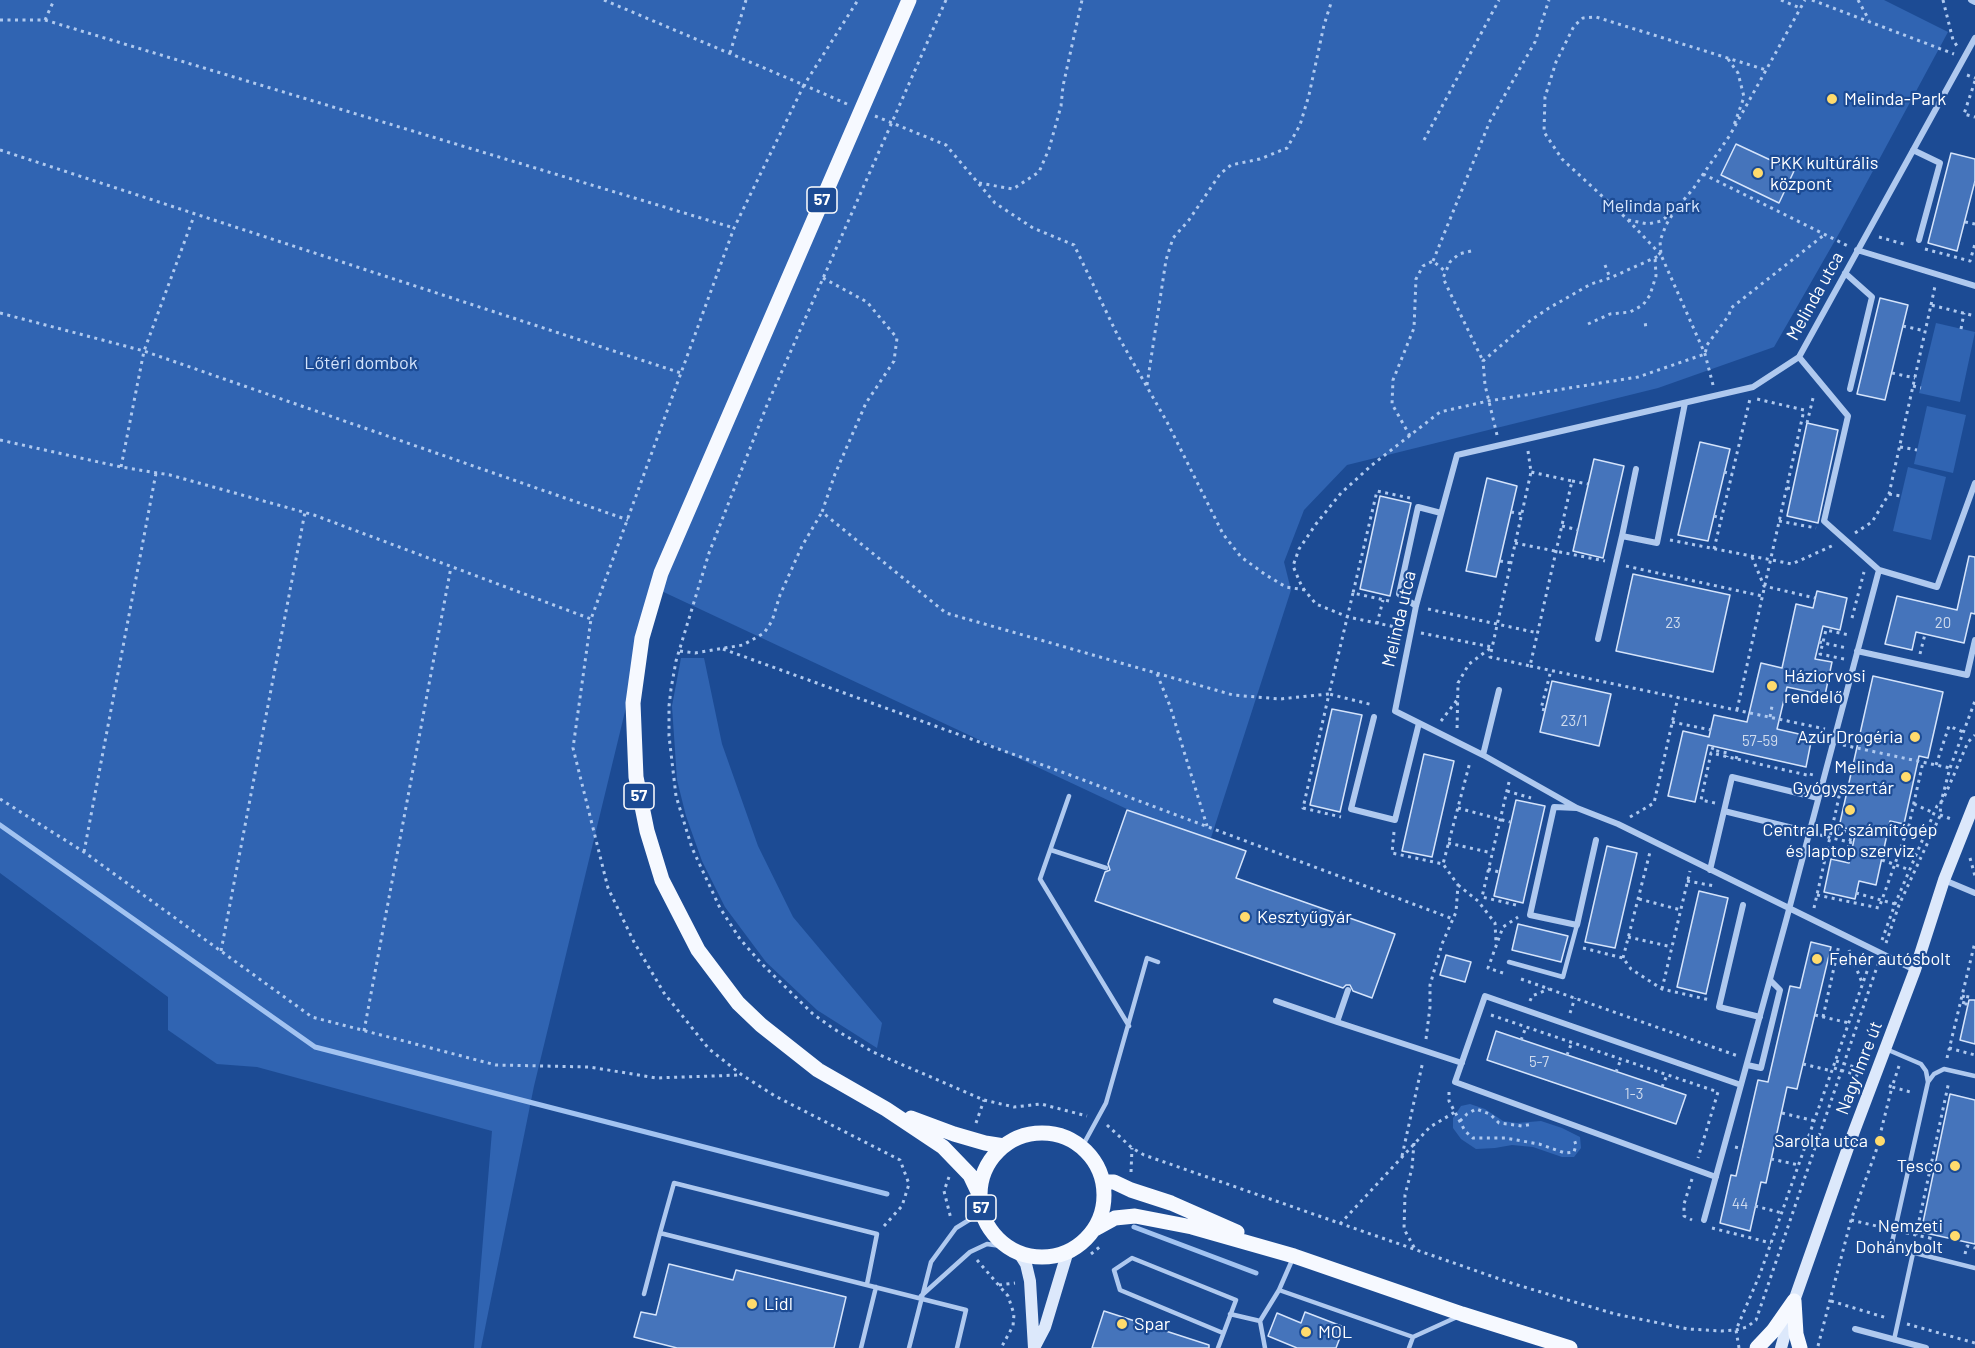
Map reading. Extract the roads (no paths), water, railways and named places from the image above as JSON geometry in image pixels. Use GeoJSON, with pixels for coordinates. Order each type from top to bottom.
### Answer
{"type":"FeatureCollection","features":[{"type":"Feature","properties":{"kind":"main road","name":"57"},"geometry":{"type":"LineString","coordinates":[[909,0],[661,573],[642,638],[633,703],[636,777],[647,831],[662,880],[699,950],[738,1003],[761,1025],[818,1070],[886,1109],[924,1134],[957,1160],[970,1175],[980,1196]]}},
{"type":"Feature","properties":{"kind":"main road","name":"57"},"geometry":{"type":"LineString","coordinates":[[886,1109],[954,1134],[1004,1146]]}},
{"type":"Feature","properties":{"kind":"main road","name":"57"},"geometry":{"type":"LineString","coordinates":[[1095,1229],[1104,1206],[1103,1182],[1095,1162],[1082,1147],[1070,1139],[1043,1132],[1016,1138],[993,1156],[981,1181],[982,1212],[997,1238],[1014,1250],[1031,1256],[1056,1256],[1078,1246],[1095,1229],[1115,1218],[1135,1216],[1192,1227],[1294,1256],[1462,1314],[1570,1348]]}},
{"type":"Feature","properties":{"kind":"main road","name":"57"},"geometry":{"type":"LineString","coordinates":[[1103,1182],[1114,1182],[1171,1203],[1294,1256]]}},
{"type":"Feature","properties":{"kind":"main road"},"geometry":{"type":"LineString","coordinates":[[1758,1348],[1794,1301]]}},
{"type":"Feature","properties":{"kind":"main road"},"geometry":{"type":"LineString","coordinates":[[1794,1301],[1796,1334],[1800,1348]]}},
{"type":"Feature","properties":{"kind":"street"},"geometry":{"type":"LineString","coordinates":[[1971,0],[1975,2]]}},
{"type":"Feature","properties":{"kind":"street","name":"Melinda utca"},"geometry":{"type":"LineString","coordinates":[[1419,723],[1395,711],[1416,606],[1457,455],[1753,387],[1799,357],[1975,38]]}},
{"type":"Feature","properties":{"kind":"street"},"geometry":{"type":"LineString","coordinates":[[1913,150],[1940,163],[1919,240]]}},
{"type":"Feature","properties":{"kind":"street","name":"Melinda utca"},"geometry":{"type":"LineString","coordinates":[[1857,250],[1975,286]]}},
{"type":"Feature","properties":{"kind":"street"},"geometry":{"type":"LineString","coordinates":[[1845,273],[1872,297],[1850,389]]}},
{"type":"Feature","properties":{"kind":"street","name":"Melinda utca"},"geometry":{"type":"LineString","coordinates":[[1799,357],[1848,416],[1824,521],[1879,570],[1936,587],[1975,483]]}},
{"type":"Feature","properties":{"kind":"street"},"geometry":{"type":"LineString","coordinates":[[1622,536],[1657,543],[1685,402]]}},
{"type":"Feature","properties":{"kind":"street"},"geometry":{"type":"LineString","coordinates":[[1598,639],[1636,469]]}},
{"type":"Feature","properties":{"kind":"street"},"geometry":{"type":"LineString","coordinates":[[1416,606],[1399,594],[1418,507],[1441,513]]}},
{"type":"Feature","properties":{"kind":"street"},"geometry":{"type":"LineString","coordinates":[[1704,1223],[1879,570]]}},
{"type":"Feature","properties":{"kind":"street"},"geometry":{"type":"LineString","coordinates":[[1857,651],[1967,675],[1975,640]]}},
{"type":"Feature","properties":{"kind":"street"},"geometry":{"type":"LineString","coordinates":[[1483,755],[1499,690]]}},
{"type":"Feature","properties":{"kind":"street"},"geometry":{"type":"LineString","coordinates":[[1374,717],[1351,809],[1395,820],[1419,723],[1483,755],[1577,808],[1618,824],[1915,970]]}},
{"type":"Feature","properties":{"kind":"street"},"geometry":{"type":"LineString","coordinates":[[1710,870],[1732,777],[1818,798]]}},
{"type":"Feature","properties":{"kind":"street","name":"Nagy Imre út"},"geometry":{"type":"LineString","coordinates":[[1781,1348],[1794,1301],[1915,970],[1944,880],[1975,802]]}},
{"type":"Feature","properties":{"kind":"street"},"geometry":{"type":"LineString","coordinates":[[1577,808],[1554,807],[1531,912],[1577,925],[1596,840]]}},
{"type":"Feature","properties":{"kind":"street"},"geometry":{"type":"LineString","coordinates":[[1724,811],[1809,832]]}},
{"type":"Feature","properties":{"kind":"street"},"geometry":{"type":"LineString","coordinates":[[1944,880],[1975,893]]}},
{"type":"Feature","properties":{"kind":"street"},"geometry":{"type":"LineString","coordinates":[[1743,905],[1719,1007],[1760,1017]]}},
{"type":"Feature","properties":{"kind":"street"},"geometry":{"type":"LineString","coordinates":[[1748,1062],[1761,1068],[1780,990],[1770,980]]}},
{"type":"Feature","properties":{"kind":"street"},"geometry":{"type":"LineString","coordinates":[[1337,1022],[1348,990]]}},
{"type":"Feature","properties":{"kind":"street"},"geometry":{"type":"LineString","coordinates":[[1716,1177],[1455,1082],[1485,996],[1741,1085]]}},
{"type":"Feature","properties":{"kind":"street"},"geometry":{"type":"LineString","coordinates":[[1276,1001],[1462,1063]]}},
{"type":"Feature","properties":{"kind":"street"},"geometry":{"type":"LineString","coordinates":[[1034,1348],[1045,1327],[1067,1254],[1078,1246]]}},
{"type":"Feature","properties":{"kind":"street"},"geometry":{"type":"LineString","coordinates":[[1014,1250],[1026,1264],[1031,1286],[1034,1348]]}},
{"type":"Feature","properties":{"kind":"street"},"geometry":{"type":"LineString","coordinates":[[1855,1329],[1926,1348]]}},
{"type":"Feature","properties":{"kind":"lane"},"geometry":{"type":"LineString","coordinates":[[1069,796],[1040,879],[1129,1026]]}},
{"type":"Feature","properties":{"kind":"lane"},"geometry":{"type":"LineString","coordinates":[[1051,850],[1106,868]]}},
{"type":"Feature","properties":{"kind":"lane"},"geometry":{"type":"LineString","coordinates":[[1509,962],[1563,977],[1577,925]]}},
{"type":"Feature","properties":{"kind":"lane"},"geometry":{"type":"LineString","coordinates":[[1082,1147],[1106,1103],[1147,958],[1158,962]]}},
{"type":"Feature","properties":{"kind":"lane"},"geometry":{"type":"LineString","coordinates":[[1886,1049],[1921,1064],[1926,1071],[1928,1082],[1891,1247],[1975,1268]]}},
{"type":"Feature","properties":{"kind":"lane"},"geometry":{"type":"LineString","coordinates":[[1928,1082],[1944,1069],[1975,1076]]}},
{"type":"Feature","properties":{"kind":"lane"},"geometry":{"type":"LineString","coordinates":[[644,1294],[674,1183],[877,1234],[867,1284]]}},
{"type":"Feature","properties":{"kind":"lane"},"geometry":{"type":"LineString","coordinates":[[909,1348],[931,1262],[956,1228],[982,1212]]}},
{"type":"Feature","properties":{"kind":"lane"},"geometry":{"type":"LineString","coordinates":[[660,1233],[966,1310],[957,1348]]}},
{"type":"Feature","properties":{"kind":"lane"},"geometry":{"type":"LineString","coordinates":[[921,1297],[970,1252],[987,1244],[1014,1250]]}},
{"type":"Feature","properties":{"kind":"lane"},"geometry":{"type":"LineString","coordinates":[[1894,1340],[1913,1253]]}},
{"type":"Feature","properties":{"kind":"lane"},"geometry":{"type":"LineString","coordinates":[[1265,1348],[1260,1320],[1279,1290],[1294,1256]]}},
{"type":"Feature","properties":{"kind":"lane"},"geometry":{"type":"LineString","coordinates":[[1218,1348],[1236,1300],[1132,1258],[1113,1270],[1120,1290],[1223,1333]]}},
{"type":"Feature","properties":{"kind":"lane"},"geometry":{"type":"LineString","coordinates":[[861,1348],[876,1287]]}},
{"type":"Feature","properties":{"kind":"lane"},"geometry":{"type":"LineString","coordinates":[[1279,1290],[1413,1336],[1462,1314]]}},
{"type":"Feature","properties":{"kind":"lane"},"geometry":{"type":"LineString","coordinates":[[1230,1314],[1260,1320]]}},
{"type":"Feature","properties":{"kind":"lane"},"geometry":{"type":"LineString","coordinates":[[1409,1348],[1413,1336]]}},
{"type":"Feature","properties":{"kind":"waterway"},"geometry":{"type":"LineString","coordinates":[[0,825],[315,1047],[887,1194]]}},
{"type":"Feature","properties":{"kind":"waterway"},"geometry":{"type":"LineString","coordinates":[[1134,1227],[1256,1273]]}},
{"type":"Feature","properties":{"kind":"place","name":"Melinda-Park"},"geometry":{"type":"Point","coordinates":[1832,99]}},
{"type":"Feature","properties":{"kind":"place","name":"PKK kultúrális központ"},"geometry":{"type":"Point","coordinates":[1758,173]}},
{"type":"Feature","properties":{"kind":"place","name":"Háziorvosi rendelő"},"geometry":{"type":"Point","coordinates":[1772,686]}},
{"type":"Feature","properties":{"kind":"place","name":"Azúr Drogéria"},"geometry":{"type":"Point","coordinates":[1915,737]}},
{"type":"Feature","properties":{"kind":"place","name":"Melinda Gyógyszertár"},"geometry":{"type":"Point","coordinates":[1906,777]}},
{"type":"Feature","properties":{"kind":"place","name":"Central PC számítógép és laptop szerviz"},"geometry":{"type":"Point","coordinates":[1850,810]}},
{"type":"Feature","properties":{"kind":"place","name":"Kesztyűgyár"},"geometry":{"type":"Point","coordinates":[1245,917]}},
{"type":"Feature","properties":{"kind":"place","name":"Fehér autósbolt"},"geometry":{"type":"Point","coordinates":[1817,959]}},
{"type":"Feature","properties":{"kind":"place","name":"Sarolta utca"},"geometry":{"type":"Point","coordinates":[1880,1141]}},
{"type":"Feature","properties":{"kind":"place","name":"Tesco"},"geometry":{"type":"Point","coordinates":[1955,1166]}},
{"type":"Feature","properties":{"kind":"place","name":"Nemzeti Dohánybolt"},"geometry":{"type":"Point","coordinates":[1955,1236]}},
{"type":"Feature","properties":{"kind":"place","name":"Lidl"},"geometry":{"type":"Point","coordinates":[752,1304]}},
{"type":"Feature","properties":{"kind":"place","name":"Spar"},"geometry":{"type":"Point","coordinates":[1122,1324]}},
{"type":"Feature","properties":{"kind":"place","name":"MOL"},"geometry":{"type":"Point","coordinates":[1306,1332]}},
{"type":"Feature","properties":{"kind":"park label","name":"Melinda park"},"geometry":{"type":"Point","coordinates":[1651,206]}},
{"type":"Feature","properties":{"kind":"park label","name":"Lőtéri dombok"},"geometry":{"type":"Point","coordinates":[361,363]}}]}
